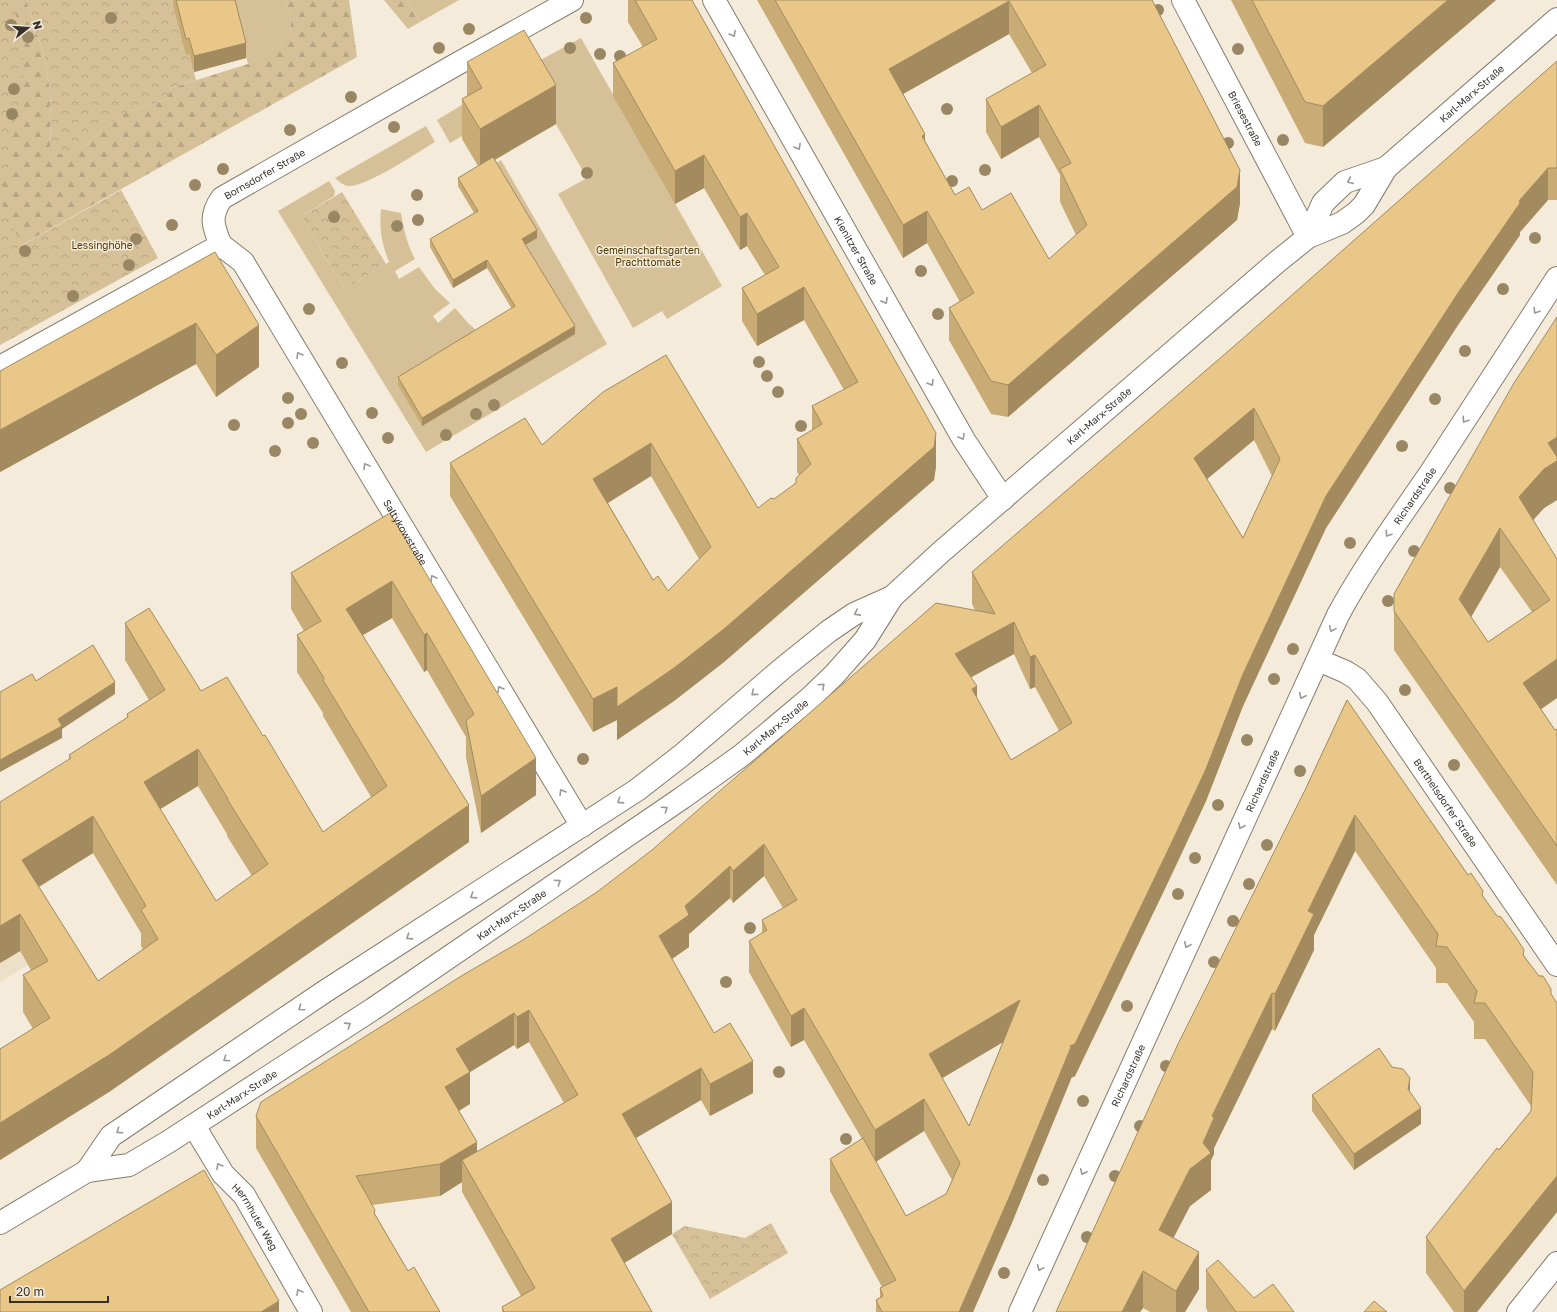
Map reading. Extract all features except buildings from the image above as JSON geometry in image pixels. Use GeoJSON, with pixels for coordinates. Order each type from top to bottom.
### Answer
{"type":"FeatureCollection","features":[{"type":"Feature","properties":{"kind":"street","name":"Bornsdorfer Straße"},"geometry":{"type":"LineString","coordinates":[[221,245],[213,229],[216,206],[222,198],[572,0]]}},
{"type":"Feature","properties":{"kind":"street","name":"Kienitzer Straße"},"geometry":{"type":"LineString","coordinates":[[714,0],[964,440],[1003,499]]}},
{"type":"Feature","properties":{"kind":"street","name":"Briesestraße"},"geometry":{"type":"LineString","coordinates":[[1183,0],[1308,237]]}},
{"type":"Feature","properties":{"kind":"street","name":"Karl-Marx-Straße"},"geometry":{"type":"LineString","coordinates":[[0,1222],[87,1171],[129,1165],[194,1126],[373,1009],[682,798],[742,755],[804,703],[834,675],[865,640],[892,597],[941,552],[1277,262],[1308,237],[1342,223],[1356,213],[1364,204],[1386,168],[1557,19]]}},
{"type":"Feature","properties":{"kind":"street","name":"Karl-Marx-Straße"},"geometry":{"type":"LineString","coordinates":[[1308,237],[1323,203],[1345,182],[1386,168]]}},
{"type":"Feature","properties":{"kind":"street"},"geometry":{"type":"LineString","coordinates":[[0,367],[221,245]]}},
{"type":"Feature","properties":{"kind":"street","name":"Saltykowstraße"},"geometry":{"type":"LineString","coordinates":[[221,245],[243,262],[582,826]]}},
{"type":"Feature","properties":{"kind":"street","name":"Richardstraße"},"geometry":{"type":"LineString","coordinates":[[1020,1312],[1338,615],[1351,592],[1557,278]]}},
{"type":"Feature","properties":{"kind":"street","name":"Karl-Marx-Straße"},"geometry":{"type":"LineString","coordinates":[[87,1171],[111,1136],[324,992],[637,790],[664,770],[783,668],[829,631],[854,614],[892,597]]}},
{"type":"Feature","properties":{"kind":"street","name":"Berthelsdorfer Straße"},"geometry":{"type":"LineString","coordinates":[[1318,660],[1357,678],[1377,702],[1557,965]]}},
{"type":"Feature","properties":{"kind":"street","name":"Herrnhuter Weg"},"geometry":{"type":"LineString","coordinates":[[194,1126],[223,1174],[244,1196],[311,1312]]}},
{"type":"Feature","properties":{"kind":"street"},"geometry":{"type":"LineString","coordinates":[[1518,1312],[1557,1263]]}},
{"type":"Feature","properties":{"kind":"shaded area"},"geometry":{"type":"Polygon","coordinates":[[[0,919],[28,965],[0,982],[0,919]]]}},
{"type":"Feature","properties":{"kind":"green space"},"geometry":{"type":"Polygon","coordinates":[[[0,0],[26,0],[44,55],[50,89],[50,146],[77,151],[123,113],[166,100],[171,88],[248,64],[279,46],[290,34],[291,17],[284,0],[349,0],[357,57],[0,257],[0,0]]]}},
{"type":"Feature","properties":{"kind":"green space"},"geometry":{"type":"Polygon","coordinates":[[[0,0],[13,0],[23,55],[23,85],[0,198],[0,0]]]}},
{"type":"Feature","properties":{"kind":"green space"},"geometry":{"type":"Polygon","coordinates":[[[26,0],[175,0],[196,80],[171,88],[166,100],[123,113],[77,151],[59,154],[50,146],[50,89],[44,55],[26,0]]]}},
{"type":"Feature","properties":{"kind":"green space"},"geometry":{"type":"Polygon","coordinates":[[[230,0],[284,0],[291,17],[290,34],[279,46],[248,64],[230,0]]]}},
{"type":"Feature","properties":{"kind":"green space"},"geometry":{"type":"Polygon","coordinates":[[[384,0],[407,0],[420,22],[408,29],[384,0]]]}},
{"type":"Feature","properties":{"kind":"green space"},"geometry":{"type":"Polygon","coordinates":[[[407,0],[459,0],[420,22],[407,0]]]}},
{"type":"Feature","properties":{"kind":"green space","name":"Gemeinschaftsgarten Prachttomate"},"geometry":{"type":"Polygon","coordinates":[[[581,38],[722,286],[667,319],[662,311],[633,328],[558,194],[587,178],[524,69],[581,38]]]}},
{"type":"Feature","properties":{"kind":"green space"},"geometry":{"type":"Polygon","coordinates":[[[467,102],[481,125],[450,143],[437,120],[467,102]]]}},
{"type":"Feature","properties":{"kind":"green space"},"geometry":{"type":"Polygon","coordinates":[[[426,126],[435,142],[379,176],[356,185],[348,186],[335,178],[426,126]]]}},
{"type":"Feature","properties":{"kind":"green space"},"geometry":{"type":"Polygon","coordinates":[[[501,160],[607,344],[426,452],[278,211],[329,181],[335,191],[334,196],[301,217],[345,289],[389,262],[380,223],[381,209],[401,213],[406,237],[415,259],[395,271],[399,279],[419,267],[435,289],[450,303],[433,316],[438,323],[455,308],[468,323],[482,335],[574,334],[522,247],[537,238],[493,165],[501,160]]]}},
{"type":"Feature","properties":{"kind":"green space","name":"Lessinghöhe"},"geometry":{"type":"Polygon","coordinates":[[[121,190],[158,258],[0,345],[0,201],[22,245],[121,190]]]}},
{"type":"Feature","properties":{"kind":"green space"},"geometry":{"type":"Polygon","coordinates":[[[342,192],[386,264],[345,289],[301,217],[342,192]]]}},
{"type":"Feature","properties":{"kind":"green space"},"geometry":{"type":"Polygon","coordinates":[[[771,1223],[788,1253],[710,1299],[672,1234],[685,1226],[745,1238],[771,1223]]]}}]}
